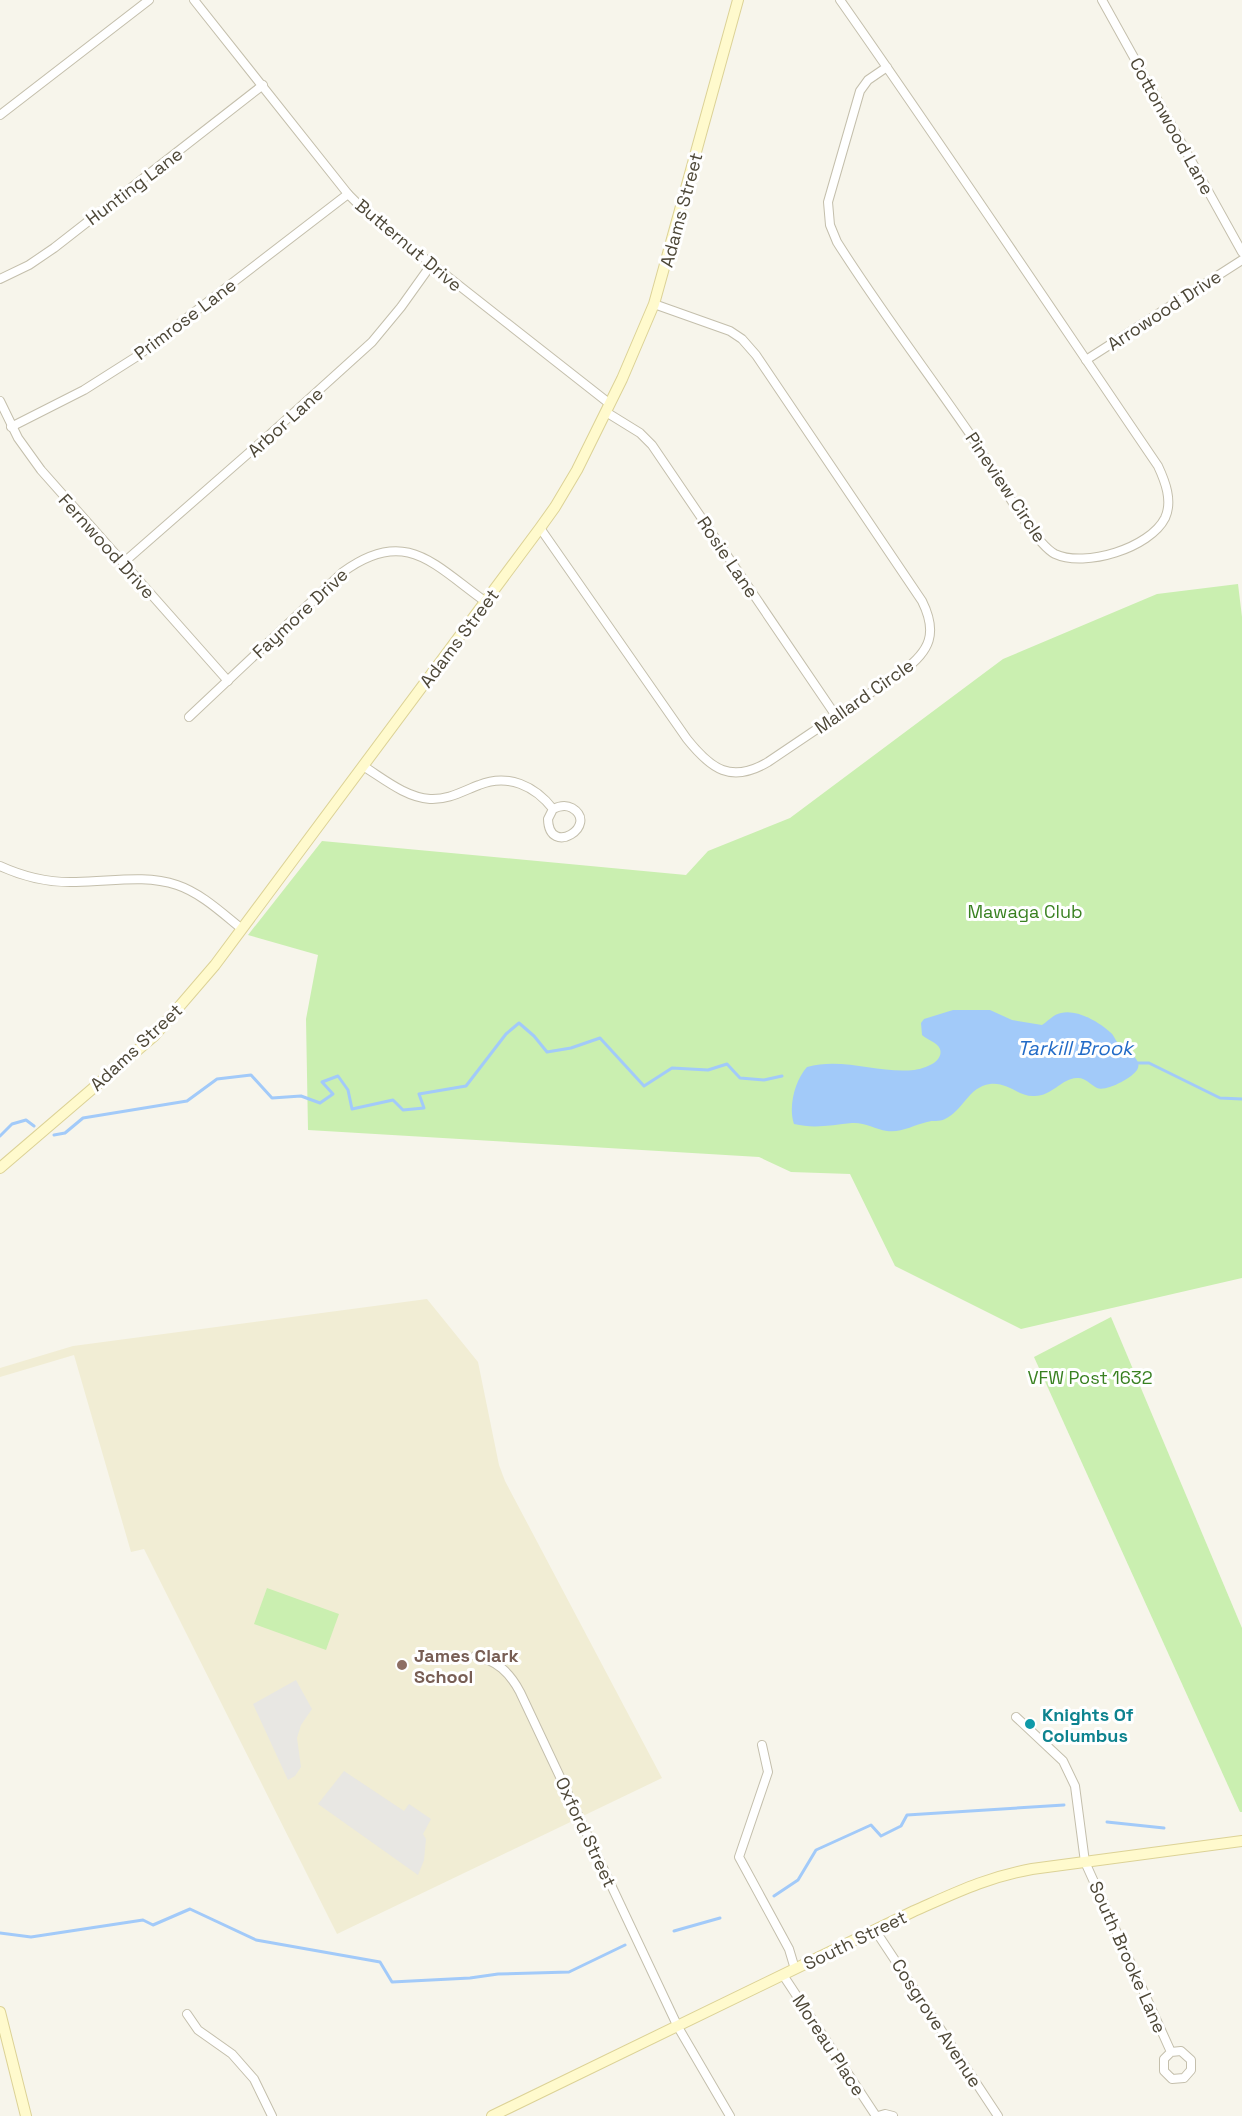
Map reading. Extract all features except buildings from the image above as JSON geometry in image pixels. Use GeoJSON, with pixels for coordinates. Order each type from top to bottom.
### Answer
{"type":"FeatureCollection","features":[{"type":"Feature","properties":{"kind":"street"},"geometry":{"type":"LineString","coordinates":[[0,115],[149,0]]}},
{"type":"Feature","properties":{"kind":"street","name":"Butternut Drive"},"geometry":{"type":"LineString","coordinates":[[194,0],[348,194],[368,214],[608,408]]}},
{"type":"Feature","properties":{"kind":"street","name":"Adams Street"},"geometry":{"type":"LineString","coordinates":[[0,1168],[154,1036],[181,1006],[486,602],[540,528],[572,479],[608,408],[654,304],[738,0]]}},
{"type":"Feature","properties":{"kind":"street","name":"Pineview Circle"},"geometry":{"type":"LineString","coordinates":[[840,0],[887,67],[1158,466],[1166,484],[1168,499],[1165,518],[1145,538],[1134,545],[1081,559],[1053,553],[1035,534],[974,440],[852,266],[834,235],[828,213],[829,194],[855,104],[868,80],[887,67]]}},
{"type":"Feature","properties":{"kind":"street","name":"Cottonwood Lane"},"geometry":{"type":"LineString","coordinates":[[1102,0],[1242,252]]}},
{"type":"Feature","properties":{"kind":"street","name":"Hunting Lane"},"geometry":{"type":"LineString","coordinates":[[0,279],[29,265],[54,248],[262,85]]}},
{"type":"Feature","properties":{"kind":"street","name":"Primrose Lane"},"geometry":{"type":"LineString","coordinates":[[11,427],[84,390],[128,363],[348,194]]}},
{"type":"Feature","properties":{"kind":"street","name":"Arrowood Drive"},"geometry":{"type":"LineString","coordinates":[[1086,360],[1242,260]]}},
{"type":"Feature","properties":{"kind":"street","name":"Arbor Lane"},"geometry":{"type":"LineString","coordinates":[[123,563],[372,342],[431,265]]}},
{"type":"Feature","properties":{"kind":"street","name":"Mallard Circle"},"geometry":{"type":"LineString","coordinates":[[540,528],[687,739],[714,766],[724,771],[735,773],[754,770],[768,762],[903,671],[921,656],[931,632],[926,609],[772,376],[749,346],[738,336],[726,329],[654,304]]}},
{"type":"Feature","properties":{"kind":"street","name":"Fernwood Drive"},"geometry":{"type":"LineString","coordinates":[[0,401],[11,427],[46,477],[228,681]]}},
{"type":"Feature","properties":{"kind":"street","name":"Rosie Lane"},"geometry":{"type":"LineString","coordinates":[[608,408],[652,445],[836,716]]}},
{"type":"Feature","properties":{"kind":"street","name":"Faymore Drive"},"geometry":{"type":"LineString","coordinates":[[189,717],[343,572],[363,558],[379,552],[400,550],[421,557],[486,602]]}},
{"type":"Feature","properties":{"kind":"street"},"geometry":{"type":"LineString","coordinates":[[363,766],[408,794],[430,799],[452,796],[486,782],[512,781],[540,795],[553,809]]}},
{"type":"Feature","properties":{"kind":"street"},"geometry":{"type":"LineString","coordinates":[[0,866],[32,877],[54,881],[140,879],[169,883],[196,894],[242,928]]}},
{"type":"Feature","properties":{"kind":"street","name":"Oxford Street"},"geometry":{"type":"LineString","coordinates":[[475,1656],[489,1660],[503,1668],[520,1692],[678,2027],[730,2116]]}},
{"type":"Feature","properties":{"kind":"street","name":"South Brooke Lane"},"geometry":{"type":"LineString","coordinates":[[1016,1717],[1063,1761],[1075,1786],[1085,1862],[1171,2052]]}},
{"type":"Feature","properties":{"kind":"street"},"geometry":{"type":"LineString","coordinates":[[762,1746],[768,1772],[739,1857],[789,1949],[795,1969]]}},
{"type":"Feature","properties":{"kind":"street","name":"South Street"},"geometry":{"type":"LineString","coordinates":[[492,2116],[875,1930],[990,1878],[1032,1869],[1242,1841]]}},
{"type":"Feature","properties":{"kind":"street","name":"Cosgrove Avenue"},"geometry":{"type":"LineString","coordinates":[[875,1930],[998,2116]]}},
{"type":"Feature","properties":{"kind":"street","name":"Moreau Place"},"geometry":{"type":"LineString","coordinates":[[783,1975],[877,2116],[885,2114],[893,2116]]}},
{"type":"Feature","properties":{"kind":"street"},"geometry":{"type":"LineString","coordinates":[[0,2012],[26,2116]]}},
{"type":"Feature","properties":{"kind":"street"},"geometry":{"type":"LineString","coordinates":[[187,2014],[198,2030],[232,2054],[254,2079],[272,2116]]}},
{"type":"Feature","properties":{"kind":"shaded area","name":"James Clark School"},"geometry":{"type":"Polygon","coordinates":[[[427,1299],[478,1362],[499,1465],[505,1481],[662,1778],[337,1934],[144,1549],[131,1552],[74,1355],[0,1377],[0,1368],[73,1346],[427,1299]]]}},
{"type":"Feature","properties":{"kind":"shaded area"},"geometry":{"type":"Polygon","coordinates":[[[296,1680],[312,1709],[301,1725],[297,1738],[301,1767],[295,1776],[288,1780],[253,1704],[296,1680]]]}},
{"type":"Feature","properties":{"kind":"shaded area"},"geometry":{"type":"Polygon","coordinates":[[[344,1771],[404,1811],[409,1804],[431,1819],[423,1834],[426,1839],[424,1860],[418,1875],[318,1804],[344,1771]]]}},
{"type":"Feature","properties":{"kind":"green space","name":"Mawaga Club"},"geometry":{"type":"Polygon","coordinates":[[[1238,584],[1242,617],[1242,1278],[1021,1329],[895,1266],[850,1174],[791,1172],[759,1157],[308,1130],[306,1019],[318,955],[248,935],[322,841],[686,875],[708,851],[790,818],[1003,659],[1157,594],[1238,584]]]}},
{"type":"Feature","properties":{"kind":"green space","name":"VFW Post 1632"},"geometry":{"type":"Polygon","coordinates":[[[1111,1317],[1242,1628],[1242,1812],[1240,1812],[1034,1357],[1111,1317]]]}},
{"type":"Feature","properties":{"kind":"green space"},"geometry":{"type":"Polygon","coordinates":[[[267,1588],[339,1614],[326,1650],[254,1624],[267,1588]]]}},
{"type":"Feature","properties":{"kind":"water"},"geometry":{"type":"Polygon","coordinates":[[[953,1010],[990,1010],[1012,1020],[1042,1025],[1058,1014],[1067,1012],[1081,1015],[1100,1024],[1110,1032],[1121,1046],[1136,1058],[1137,1070],[1125,1080],[1106,1088],[1097,1088],[1077,1078],[1066,1081],[1040,1096],[1022,1094],[1002,1085],[982,1086],[971,1094],[957,1111],[945,1119],[929,1121],[897,1131],[887,1131],[856,1123],[816,1126],[794,1124],[792,1102],[799,1079],[807,1067],[834,1064],[901,1071],[928,1066],[939,1058],[940,1049],[922,1035],[921,1023],[924,1019],[953,1010]]]}},
{"type":"Feature","properties":{"kind":"waterway","name":"Tarkill Brook"},"geometry":{"type":"LineString","coordinates":[[54,1135],[65,1133],[83,1118],[187,1101],[217,1079],[251,1075],[272,1098],[301,1096],[320,1103],[333,1094],[322,1082],[338,1076],[348,1090],[352,1109],[393,1100],[403,1110],[424,1108],[419,1094],[466,1086],[506,1034],[519,1023],[547,1052],[571,1048],[600,1038],[644,1086],[672,1068],[708,1070],[727,1064],[740,1078],[764,1080],[782,1076]]}},
{"type":"Feature","properties":{"kind":"waterway","name":"Tarkill Brook"},"geometry":{"type":"LineString","coordinates":[[1134,1063],[1149,1063],[1220,1098],[1242,1099]]}},
{"type":"Feature","properties":{"kind":"waterway","name":"Tarkill Brook"},"geometry":{"type":"LineString","coordinates":[[0,1136],[12,1124],[26,1120],[34,1126]]}},
{"type":"Feature","properties":{"kind":"waterway"},"geometry":{"type":"LineString","coordinates":[[774,1896],[798,1880],[816,1850],[871,1825],[881,1836],[901,1826],[907,1815],[1064,1805]]}},
{"type":"Feature","properties":{"kind":"waterway"},"geometry":{"type":"LineString","coordinates":[[1107,1822],[1164,1828]]}},
{"type":"Feature","properties":{"kind":"waterway"},"geometry":{"type":"LineString","coordinates":[[0,1933],[31,1937],[143,1920],[153,1925],[190,1909],[256,1940],[380,1962],[392,1982],[470,1978],[498,1974],[569,1972],[625,1945]]}},
{"type":"Feature","properties":{"kind":"waterway"},"geometry":{"type":"LineString","coordinates":[[674,1931],[720,1918]]}},
{"type":"Feature","properties":{"kind":"place","name":"James Clark School"},"geometry":{"type":"Point","coordinates":[402,1665]}},
{"type":"Feature","properties":{"kind":"place","name":"Knights Of Columbus"},"geometry":{"type":"Point","coordinates":[1030,1724]}}]}
